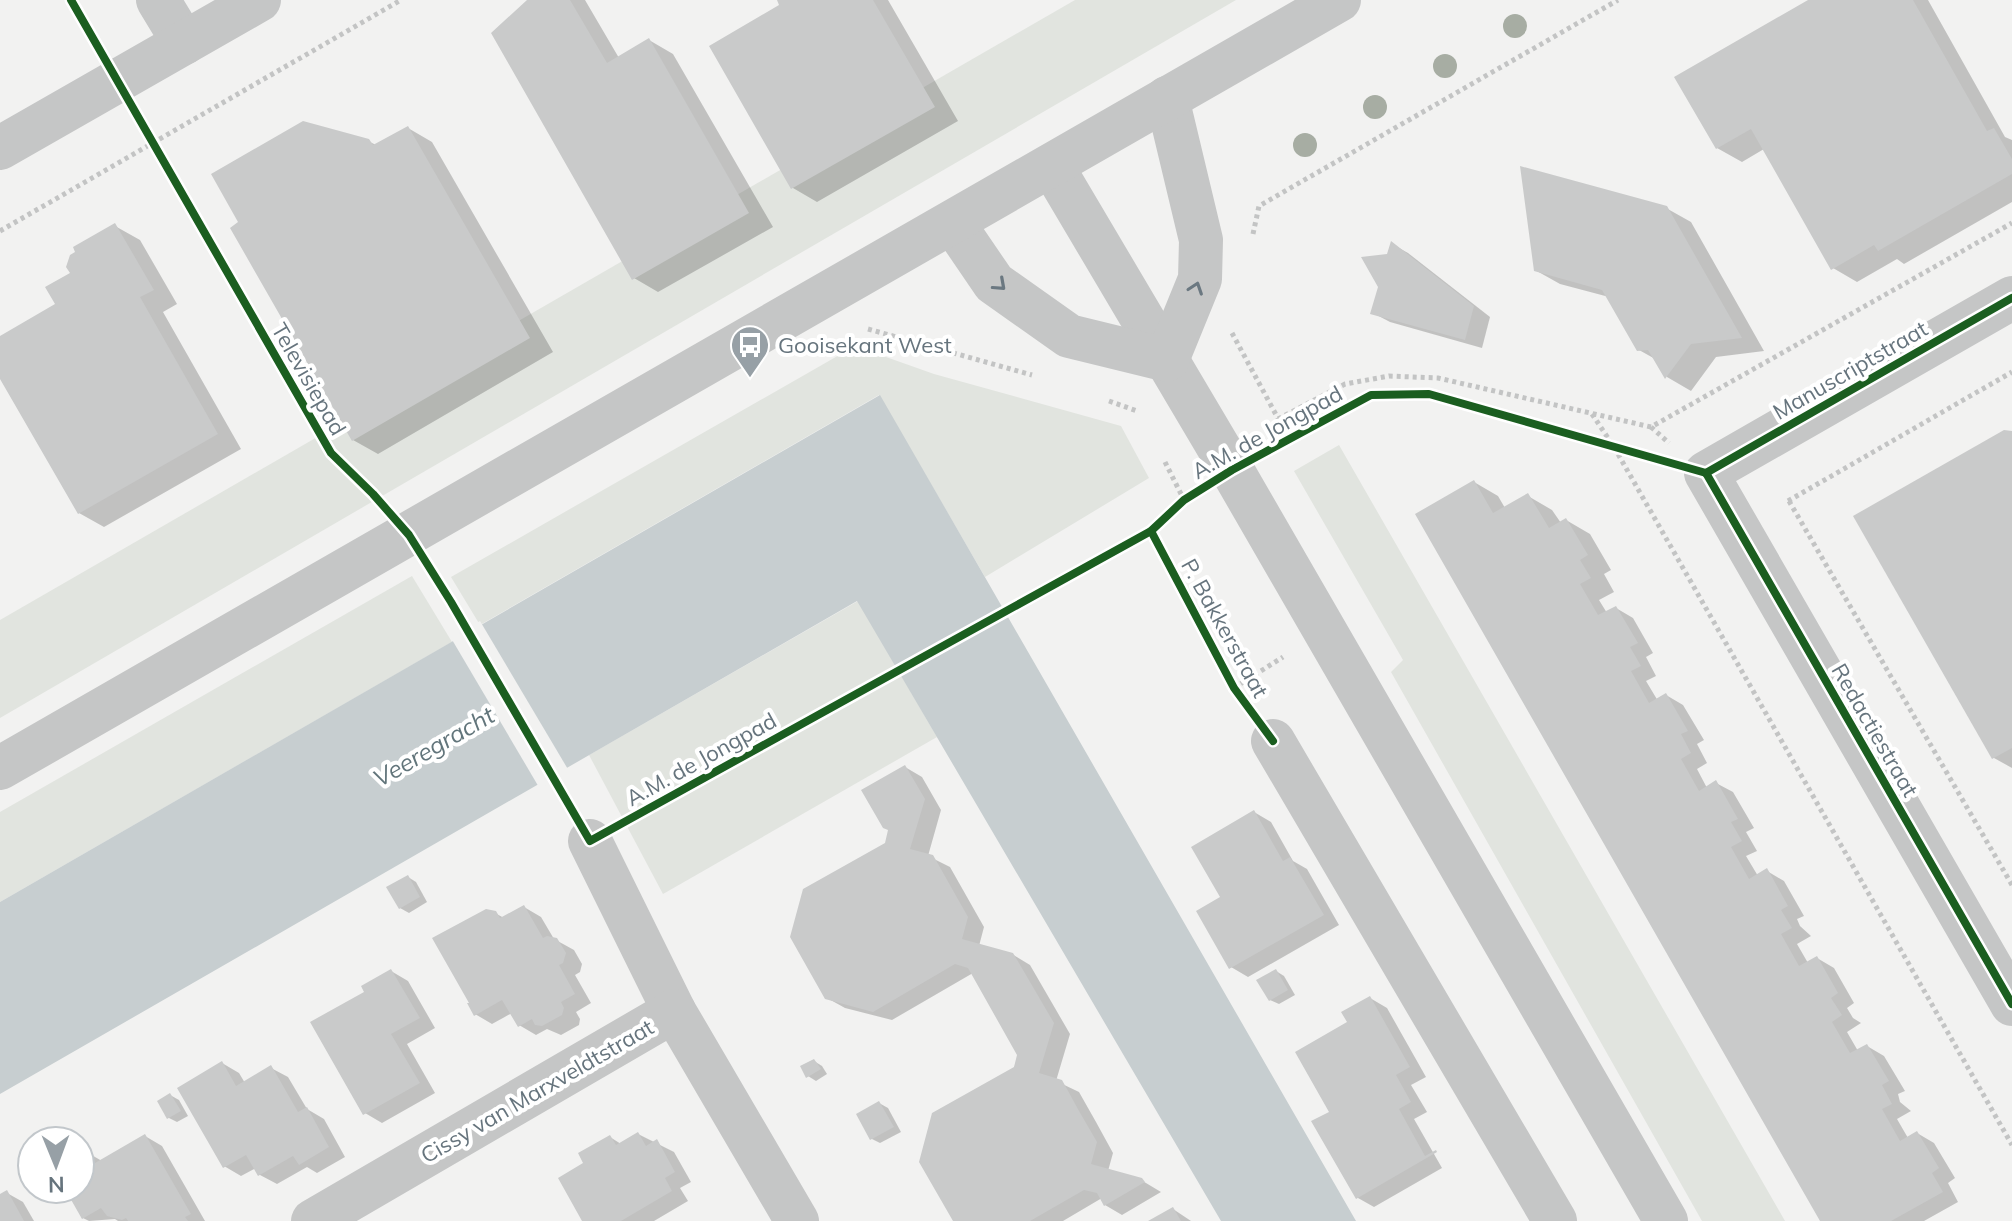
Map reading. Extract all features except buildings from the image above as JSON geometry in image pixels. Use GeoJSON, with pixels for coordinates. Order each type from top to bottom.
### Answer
{"type":"FeatureCollection","features":[{"type":"Feature","properties":{"kind":"street"},"geometry":{"type":"LineString","coordinates":[[158,0],[184,43]]}},
{"type":"Feature","properties":{"kind":"street"},"geometry":{"type":"LineString","coordinates":[[0,148],[259,0]]}},
{"type":"Feature","properties":{"kind":"street"},"geometry":{"type":"LineString","coordinates":[[0,768],[1339,0]]}},
{"type":"Feature","properties":{"kind":"street"},"geometry":{"type":"LineString","coordinates":[[1167,98],[1201,240],[1200,279],[1167,360]]}},
{"type":"Feature","properties":{"kind":"street"},"geometry":{"type":"LineString","coordinates":[[1052,166],[1232,470],[1666,1221]]}},
{"type":"Feature","properties":{"kind":"street"},"geometry":{"type":"LineString","coordinates":[[953,223],[994,283],[1069,336],[1167,360]]}},
{"type":"Feature","properties":{"kind":"street","name":"Manuscriptstraat"},"geometry":{"type":"LineString","coordinates":[[1706,473],[2012,298]]}},
{"type":"Feature","properties":{"kind":"street","name":"Redactiestraat"},"geometry":{"type":"LineString","coordinates":[[1706,473],[2012,1004]]}},
{"type":"Feature","properties":{"kind":"street"},"geometry":{"type":"LineString","coordinates":[[1273,741],[1555,1221]]}},
{"type":"Feature","properties":{"kind":"street"},"geometry":{"type":"LineString","coordinates":[[590,841],[674,1011]]}},
{"type":"Feature","properties":{"kind":"street","name":"Cissy van Marxveldtstraat"},"geometry":{"type":"LineString","coordinates":[[313,1221],[674,1011],[797,1221]]}},
{"type":"Feature","properties":{"kind":"path"},"geometry":{"type":"LineString","coordinates":[[0,231],[401,0]]}},
{"type":"Feature","properties":{"kind":"path"},"geometry":{"type":"LineString","coordinates":[[1252,237],[1259,206],[1618,0]]}},
{"type":"Feature","properties":{"kind":"path"},"geometry":{"type":"LineString","coordinates":[[118,81],[161,157]]}},
{"type":"Feature","properties":{"kind":"path"},"geometry":{"type":"LineString","coordinates":[[1278,419],[1345,384],[1389,376],[1438,378],[1651,427],[2012,223]]}},
{"type":"Feature","properties":{"kind":"path"},"geometry":{"type":"LineString","coordinates":[[865,328],[1033,375]]}},
{"type":"Feature","properties":{"kind":"path"},"geometry":{"type":"LineString","coordinates":[[1230,331],[1288,437]]}},
{"type":"Feature","properties":{"kind":"path"},"geometry":{"type":"LineString","coordinates":[[1101,398],[1140,412]]}},
{"type":"Feature","properties":{"kind":"path"},"geometry":{"type":"LineString","coordinates":[[1592,414],[1614,447],[2012,1145]]}},
{"type":"Feature","properties":{"kind":"path"},"geometry":{"type":"LineString","coordinates":[[1600,443],[1627,451]]}},
{"type":"Feature","properties":{"kind":"path"},"geometry":{"type":"LineString","coordinates":[[1159,450],[1184,500]]}},
{"type":"Feature","properties":{"kind":"path"},"geometry":{"type":"LineString","coordinates":[[1789,501],[2012,885]]}},
{"type":"Feature","properties":{"kind":"path"},"geometry":{"type":"LineString","coordinates":[[1234,688],[1283,657]]}},
{"type":"Feature","properties":{"kind":"shaded area"},"geometry":{"type":"Polygon","coordinates":[[[1075,0],[1236,0],[0,718],[0,620],[1075,0]]]}},
{"type":"Feature","properties":{"kind":"shaded area"},"geometry":{"type":"Polygon","coordinates":[[[855,346],[934,374],[1121,426],[1149,478],[985,577],[879,395],[480,625],[451,577],[855,346]]]}},
{"type":"Feature","properties":{"kind":"shaded area"},"geometry":{"type":"Polygon","coordinates":[[[1339,445],[1785,1221],[1702,1221],[1391,672],[1403,660],[1294,471],[1339,445]]]}},
{"type":"Feature","properties":{"kind":"shaded area"},"geometry":{"type":"Polygon","coordinates":[[[412,576],[452,642],[0,902],[0,812],[412,576]]]}},
{"type":"Feature","properties":{"kind":"shaded area"},"geometry":{"type":"Polygon","coordinates":[[[858,601],[937,737],[663,894],[589,755],[858,601]]]}},
{"type":"Feature","properties":{"kind":"water","name":"Veeregracht"},"geometry":{"type":"Polygon","coordinates":[[[880,395],[1356,1221],[1221,1221],[857,601],[0,1094],[0,902],[880,395]]]}},
{"type":"Feature","properties":{"kind":"pier"},"geometry":{"type":"Polygon","coordinates":[[[480,621],[569,771],[540,789],[451,638],[480,621]]]}},
{"type":"Feature","properties":{"kind":"cycle path","name":"Televisiepad"},"geometry":{"type":"LineString","coordinates":[[71,0],[331,453],[409,535],[590,841],[1151,531],[1184,500],[1232,470],[1371,395],[1429,394],[1706,473]]}},
{"type":"Feature","properties":{"kind":"cycle path"},"geometry":{"type":"LineString","coordinates":[[1706,473],[2012,298]]}},
{"type":"Feature","properties":{"kind":"cycle path"},"geometry":{"type":"LineString","coordinates":[[1706,473],[2012,1004]]}},
{"type":"Feature","properties":{"kind":"cycle path","name":"P. Bakkerstraat"},"geometry":{"type":"LineString","coordinates":[[1151,531],[1234,688],[1273,741]]}},
{"type":"Feature","properties":{"kind":"place","name":"Gooisekant West"},"geometry":{"type":"Point","coordinates":[750,379]}}]}
